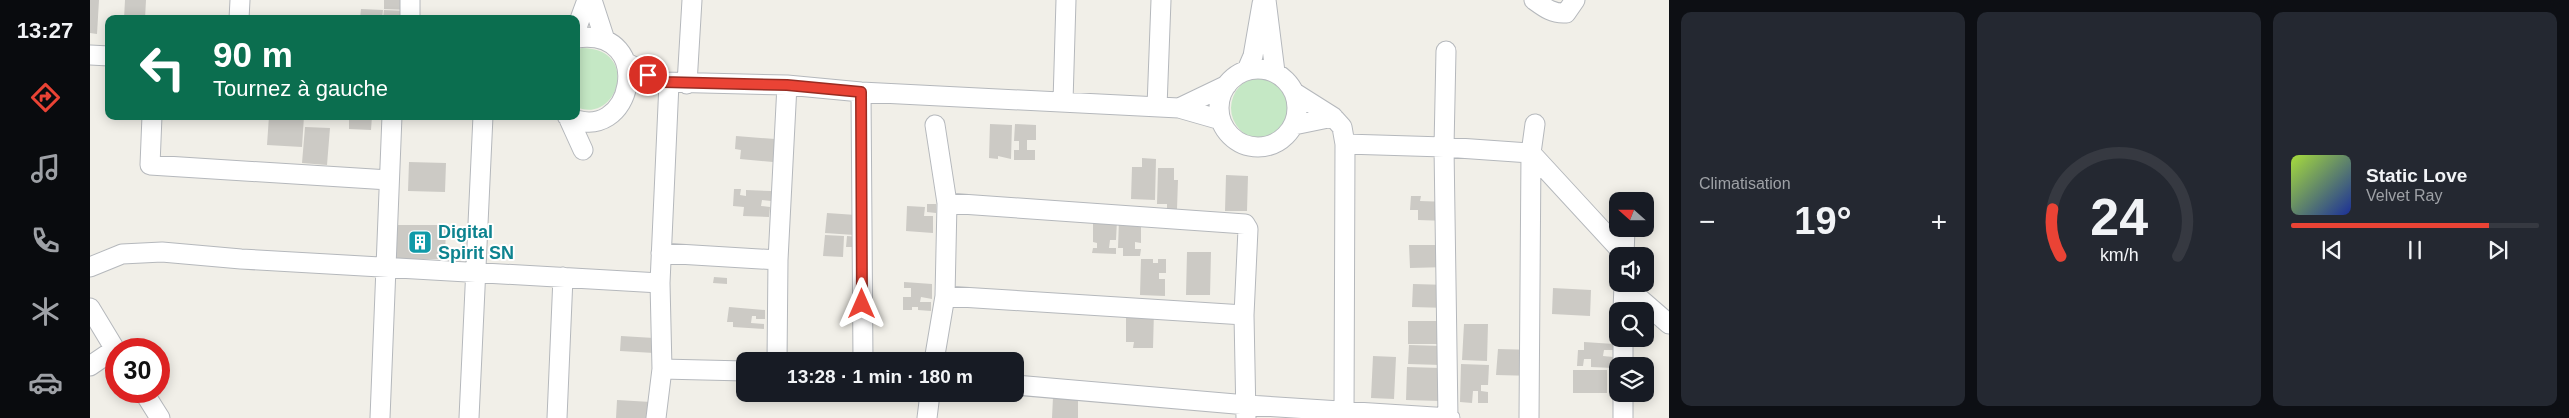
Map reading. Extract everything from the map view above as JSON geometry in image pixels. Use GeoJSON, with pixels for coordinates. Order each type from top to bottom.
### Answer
{"type":"FeatureCollection","features":[{"type":"Feature","properties":{"kind":"street"},"geometry":{"type":"LineString","coordinates":[[239,15],[240,0]]}},
{"type":"Feature","properties":{"kind":"street"},"geometry":{"type":"LineString","coordinates":[[410,0],[410,15]]}},
{"type":"Feature","properties":{"kind":"street"},"geometry":{"type":"LineString","coordinates":[[580,19],[587,0]]}},
{"type":"Feature","properties":{"kind":"street"},"geometry":{"type":"LineString","coordinates":[[592,0],[605,40]]}},
{"type":"Feature","properties":{"kind":"street"},"geometry":{"type":"LineString","coordinates":[[656,418],[662,369],[661,253],[673,83],[692,0]]}},
{"type":"Feature","properties":{"kind":"street"},"geometry":{"type":"LineString","coordinates":[[1063,102],[1066,0]]}},
{"type":"Feature","properties":{"kind":"street"},"geometry":{"type":"LineString","coordinates":[[1157,107],[1161,0]]}},
{"type":"Feature","properties":{"kind":"street"},"geometry":{"type":"LineString","coordinates":[[1179,108],[1227,84],[1246,70],[1253,56],[1262,0]]}},
{"type":"Feature","properties":{"kind":"street"},"geometry":{"type":"LineString","coordinates":[[1266,0],[1275,72]]}},
{"type":"Feature","properties":{"kind":"street"},"geometry":{"type":"LineString","coordinates":[[1534,0],[1546,9],[1558,14],[1566,13],[1575,0]]}},
{"type":"Feature","properties":{"kind":"street"},"geometry":{"type":"LineString","coordinates":[[578,120],[593,121],[607,117],[618,108],[626,96],[630,80],[627,64],[618,50],[605,40],[589,36],[580,37]]}},
{"type":"Feature","properties":{"kind":"street"},"geometry":{"type":"LineString","coordinates":[[1024,386],[1247,412],[1449,418],[1444,146],[1446,51]]}},
{"type":"Feature","properties":{"kind":"street"},"geometry":{"type":"LineString","coordinates":[[90,55],[105,56]]}},
{"type":"Feature","properties":{"kind":"street"},"geometry":{"type":"LineString","coordinates":[[627,64],[673,83]]}},
{"type":"Feature","properties":{"kind":"street"},"geometry":{"type":"LineString","coordinates":[[1227,84],[1221,96],[1219,108],[1221,120],[1232,138],[1241,144],[1257,148],[1280,141],[1294,125],[1298,109],[1295,93],[1287,80],[1275,72],[1261,68],[1246,70]]}},
{"type":"Feature","properties":{"kind":"street"},"geometry":{"type":"LineString","coordinates":[[626,96],[673,83],[787,85],[861,92],[1179,108],[1221,120]]}},
{"type":"Feature","properties":{"kind":"street"},"geometry":{"type":"LineString","coordinates":[[777,352],[778,260],[787,85]]}},
{"type":"Feature","properties":{"kind":"street"},"geometry":{"type":"LineString","coordinates":[[861,92],[863,352]]}},
{"type":"Feature","properties":{"kind":"street"},"geometry":{"type":"LineString","coordinates":[[1295,93],[1334,117],[1342,127],[1345,144],[1344,415]]}},
{"type":"Feature","properties":{"kind":"street"},"geometry":{"type":"LineString","coordinates":[[1294,125],[1334,117]]}},
{"type":"Feature","properties":{"kind":"street"},"geometry":{"type":"LineString","coordinates":[[152,120],[150,165],[389,180]]}},
{"type":"Feature","properties":{"kind":"street"},"geometry":{"type":"LineString","coordinates":[[380,418],[392,120]]}},
{"type":"Feature","properties":{"kind":"street"},"geometry":{"type":"LineString","coordinates":[[469,418],[483,120]]}},
{"type":"Feature","properties":{"kind":"street"},"geometry":{"type":"LineString","coordinates":[[569,120],[584,150],[593,121]]}},
{"type":"Feature","properties":{"kind":"street"},"geometry":{"type":"LineString","coordinates":[[1529,418],[1531,153],[1535,124]]}},
{"type":"Feature","properties":{"kind":"street"},"geometry":{"type":"LineString","coordinates":[[935,126],[947,202],[945,296],[936,352]]}},
{"type":"Feature","properties":{"kind":"street"},"geometry":{"type":"LineString","coordinates":[[1345,144],[1444,146],[1531,153],[1617,247]]}},
{"type":"Feature","properties":{"kind":"street"},"geometry":{"type":"LineString","coordinates":[[947,202],[1240,222],[1248,229],[1244,315],[1247,412]]}},
{"type":"Feature","properties":{"kind":"street"},"geometry":{"type":"LineString","coordinates":[[90,267],[122,254],[162,252],[386,267],[660,282]]}},
{"type":"Feature","properties":{"kind":"street"},"geometry":{"type":"LineString","coordinates":[[661,253],[778,260]]}},
{"type":"Feature","properties":{"kind":"street"},"geometry":{"type":"LineString","coordinates":[[557,418],[563,277]]}},
{"type":"Feature","properties":{"kind":"street"},"geometry":{"type":"LineString","coordinates":[[1633,292],[1669,324]]}},
{"type":"Feature","properties":{"kind":"street"},"geometry":{"type":"LineString","coordinates":[[945,296],[1244,315]]}},
{"type":"Feature","properties":{"kind":"street"},"geometry":{"type":"LineString","coordinates":[[90,308],[109,338]]}},
{"type":"Feature","properties":{"kind":"street"},"geometry":{"type":"LineString","coordinates":[[90,366],[105,357]]}},
{"type":"Feature","properties":{"kind":"street"},"geometry":{"type":"LineString","coordinates":[[662,369],[736,371]]}},
{"type":"Feature","properties":{"kind":"street"},"geometry":{"type":"LineString","coordinates":[[927,418],[929,402]]}},
{"type":"Feature","properties":{"kind":"street"},"geometry":{"type":"LineString","coordinates":[[1623,402],[1623,418]]}},
{"type":"Feature","properties":{"kind":"street"},"geometry":{"type":"LineString","coordinates":[[151,403],[160,418]]}},
{"type":"Feature","properties":{"kind":"green space"},"geometry":{"type":"Polygon","coordinates":[[[580,49],[600,51],[612,60],[617,71],[617,84],[612,96],[603,105],[591,110],[580,108],[580,49]]]}},
{"type":"Feature","properties":{"kind":"green space"},"geometry":{"type":"Polygon","coordinates":[[[1262,77],[1274,79],[1284,86],[1291,96],[1293,108],[1291,120],[1284,130],[1274,137],[1262,139],[1250,137],[1240,130],[1233,120],[1231,108],[1233,96],[1240,86],[1250,79],[1262,77]]]}},
{"type":"Feature","properties":{"kind":"building"},"geometry":{"type":"Polygon","coordinates":[[[90,0],[99,0],[97,34],[90,33],[90,0]]]}},
{"type":"Feature","properties":{"kind":"building"},"geometry":{"type":"Polygon","coordinates":[[[125,0],[146,0],[145,15],[124,15],[125,0]]]}},
{"type":"Feature","properties":{"kind":"building"},"geometry":{"type":"Polygon","coordinates":[[[384,0],[411,0],[411,10],[384,9],[384,0]]]}},
{"type":"Feature","properties":{"kind":"building"},"geometry":{"type":"Polygon","coordinates":[[[361,9],[383,10],[382,15],[360,15],[361,9]]]}},
{"type":"Feature","properties":{"kind":"building"},"geometry":{"type":"Polygon","coordinates":[[[384,10],[407,11],[407,15],[383,15],[384,10]]]}},
{"type":"Feature","properties":{"kind":"building"},"geometry":{"type":"Polygon","coordinates":[[[269,120],[304,120],[302,147],[267,145],[269,120]]]}},
{"type":"Feature","properties":{"kind":"building"},"geometry":{"type":"Polygon","coordinates":[[[349,120],[372,120],[371,130],[349,129],[349,120]]]}},
{"type":"Feature","properties":{"kind":"building"},"geometry":{"type":"Polygon","coordinates":[[[990,124],[1012,125],[1011,159],[998,156],[998,159],[989,158],[990,124]]]}},
{"type":"Feature","properties":{"kind":"building"},"geometry":{"type":"Polygon","coordinates":[[[1015,124],[1036,125],[1036,140],[1027,140],[1027,150],[1035,150],[1035,160],[1014,160],[1014,150],[1019,150],[1019,141],[1014,141],[1015,124]]]}},
{"type":"Feature","properties":{"kind":"building"},"geometry":{"type":"Polygon","coordinates":[[[305,127],[330,128],[327,165],[302,163],[305,127]]]}},
{"type":"Feature","properties":{"kind":"building"},"geometry":{"type":"Polygon","coordinates":[[[736,136],[775,139],[773,162],[740,159],[741,150],[735,149],[736,136]]]}},
{"type":"Feature","properties":{"kind":"building"},"geometry":{"type":"Polygon","coordinates":[[[1142,158],[1156,159],[1155,200],[1131,199],[1132,167],[1142,167],[1142,158]]]}},
{"type":"Feature","properties":{"kind":"building"},"geometry":{"type":"Polygon","coordinates":[[[409,162],[446,163],[445,192],[408,191],[409,162]]]}},
{"type":"Feature","properties":{"kind":"building"},"geometry":{"type":"Polygon","coordinates":[[[1158,168],[1174,168],[1174,180],[1178,180],[1177,209],[1167,209],[1167,204],[1157,204],[1158,168]]]}},
{"type":"Feature","properties":{"kind":"building"},"geometry":{"type":"Polygon","coordinates":[[[1226,175],[1248,176],[1247,211],[1225,211],[1226,175]]]}},
{"type":"Feature","properties":{"kind":"building"},"geometry":{"type":"Polygon","coordinates":[[[734,189],[741,189],[740,195],[746,196],[746,190],[771,191],[771,201],[762,200],[761,206],[770,207],[769,217],[743,216],[744,207],[733,206],[734,189]]]}},
{"type":"Feature","properties":{"kind":"building"},"geometry":{"type":"Polygon","coordinates":[[[1411,196],[1421,196],[1420,201],[1448,202],[1447,221],[1418,220],[1418,210],[1410,210],[1411,196]]]}},
{"type":"Feature","properties":{"kind":"building"},"geometry":{"type":"Polygon","coordinates":[[[927,204],[936,204],[936,213],[927,212],[927,204]]]}},
{"type":"Feature","properties":{"kind":"building"},"geometry":{"type":"Polygon","coordinates":[[[907,206],[925,207],[924,216],[933,216],[933,233],[906,231],[907,206]]]}},
{"type":"Feature","properties":{"kind":"building"},"geometry":{"type":"Polygon","coordinates":[[[827,213],[856,215],[854,235],[825,233],[827,213]]]}},
{"type":"Feature","properties":{"kind":"building"},"geometry":{"type":"Polygon","coordinates":[[[1093,219],[1117,220],[1116,240],[1110,240],[1109,248],[1116,248],[1116,254],[1092,253],[1093,248],[1097,248],[1097,243],[1093,242],[1093,219]]]}},
{"type":"Feature","properties":{"kind":"building"},"geometry":{"type":"Polygon","coordinates":[[[1119,219],[1141,220],[1141,243],[1135,242],[1135,249],[1141,249],[1140,256],[1123,256],[1123,248],[1118,248],[1119,219]]]}},
{"type":"Feature","properties":{"kind":"building","name":"Digital Spirit SN"},"geometry":{"type":"Polygon","coordinates":[[[395,225],[446,225],[445,259],[395,259],[395,225]]]}},
{"type":"Feature","properties":{"kind":"building"},"geometry":{"type":"Polygon","coordinates":[[[825,235],[844,236],[843,257],[823,256],[825,235]]]}},
{"type":"Feature","properties":{"kind":"building"},"geometry":{"type":"Polygon","coordinates":[[[847,236],[859,237],[859,247],[846,247],[847,236]]]}},
{"type":"Feature","properties":{"kind":"building"},"geometry":{"type":"Polygon","coordinates":[[[1409,245],[1448,245],[1448,267],[1410,268],[1409,245]]]}},
{"type":"Feature","properties":{"kind":"building"},"geometry":{"type":"Polygon","coordinates":[[[1187,252],[1211,252],[1210,295],[1186,295],[1187,252]]]}},
{"type":"Feature","properties":{"kind":"building"},"geometry":{"type":"Polygon","coordinates":[[[1141,259],[1153,259],[1153,263],[1158,263],[1158,259],[1166,259],[1166,273],[1159,273],[1159,279],[1165,279],[1165,296],[1140,295],[1141,259]]]}},
{"type":"Feature","properties":{"kind":"building"},"geometry":{"type":"Polygon","coordinates":[[[714,277],[727,278],[727,284],[713,283],[714,277]]]}},
{"type":"Feature","properties":{"kind":"building"},"geometry":{"type":"Polygon","coordinates":[[[904,282],[932,284],[932,299],[921,297],[920,302],[931,302],[931,311],[918,310],[918,307],[912,307],[912,310],[903,310],[903,297],[911,297],[911,288],[904,288],[904,282]]]}},
{"type":"Feature","properties":{"kind":"building"},"geometry":{"type":"Polygon","coordinates":[[[1413,284],[1449,285],[1448,308],[1412,307],[1413,284]]]}},
{"type":"Feature","properties":{"kind":"building"},"geometry":{"type":"Polygon","coordinates":[[[1553,288],[1591,290],[1590,316],[1552,314],[1553,288]]]}},
{"type":"Feature","properties":{"kind":"building"},"geometry":{"type":"Polygon","coordinates":[[[729,307],[765,310],[765,319],[756,319],[756,316],[752,316],[751,323],[764,324],[764,329],[733,327],[733,322],[727,322],[729,307]]]}},
{"type":"Feature","properties":{"kind":"building"},"geometry":{"type":"Polygon","coordinates":[[[1126,310],[1154,311],[1153,348],[1133,348],[1134,342],[1126,342],[1126,310]]]}},
{"type":"Feature","properties":{"kind":"building"},"geometry":{"type":"Polygon","coordinates":[[[1408,321],[1443,321],[1443,344],[1408,344],[1408,321]]]}},
{"type":"Feature","properties":{"kind":"building"},"geometry":{"type":"Polygon","coordinates":[[[1464,324],[1488,324],[1487,361],[1462,360],[1464,324]]]}},
{"type":"Feature","properties":{"kind":"building"},"geometry":{"type":"Polygon","coordinates":[[[621,336],[654,338],[654,353],[620,351],[621,336]]]}},
{"type":"Feature","properties":{"kind":"building"},"geometry":{"type":"Polygon","coordinates":[[[1584,342],[1609,344],[1609,347],[1614,347],[1614,350],[1604,350],[1603,356],[1613,357],[1609,357],[1609,368],[1591,367],[1591,359],[1584,359],[1583,366],[1577,366],[1578,350],[1584,350],[1584,342]]]}},
{"type":"Feature","properties":{"kind":"building"},"geometry":{"type":"Polygon","coordinates":[[[1409,345],[1442,346],[1441,365],[1408,364],[1409,345]]]}},
{"type":"Feature","properties":{"kind":"building"},"geometry":{"type":"Polygon","coordinates":[[[1498,349],[1533,350],[1532,376],[1496,375],[1498,349]]]}},
{"type":"Feature","properties":{"kind":"building"},"geometry":{"type":"Polygon","coordinates":[[[1373,356],[1396,357],[1394,399],[1371,398],[1373,356]]]}},
{"type":"Feature","properties":{"kind":"building"},"geometry":{"type":"Polygon","coordinates":[[[1461,364],[1489,365],[1488,385],[1481,385],[1481,391],[1488,392],[1488,403],[1478,403],[1478,391],[1473,391],[1472,403],[1460,402],[1461,364]]]}},
{"type":"Feature","properties":{"kind":"building"},"geometry":{"type":"Polygon","coordinates":[[[1407,367],[1441,368],[1440,401],[1406,400],[1407,367]]]}},
{"type":"Feature","properties":{"kind":"building"},"geometry":{"type":"Polygon","coordinates":[[[1573,370],[1607,370],[1607,393],[1573,393],[1573,370]]]}},
{"type":"Feature","properties":{"kind":"building"},"geometry":{"type":"Polygon","coordinates":[[[1053,397],[1078,397],[1078,418],[1052,418],[1053,397]]]}},
{"type":"Feature","properties":{"kind":"building"},"geometry":{"type":"Polygon","coordinates":[[[617,400],[651,402],[650,418],[616,418],[617,400]]]}},
{"type":"Feature","properties":{"kind":"place","name":"Digital Spirit SN"},"geometry":{"type":"Point","coordinates":[420,242]}},
{"type":"Feature","properties":{"kind":"route"},"geometry":{"type":"LineString","coordinates":[[648,75],[663,82],[687,84],[787,85],[861,92],[862,304]]}}]}
